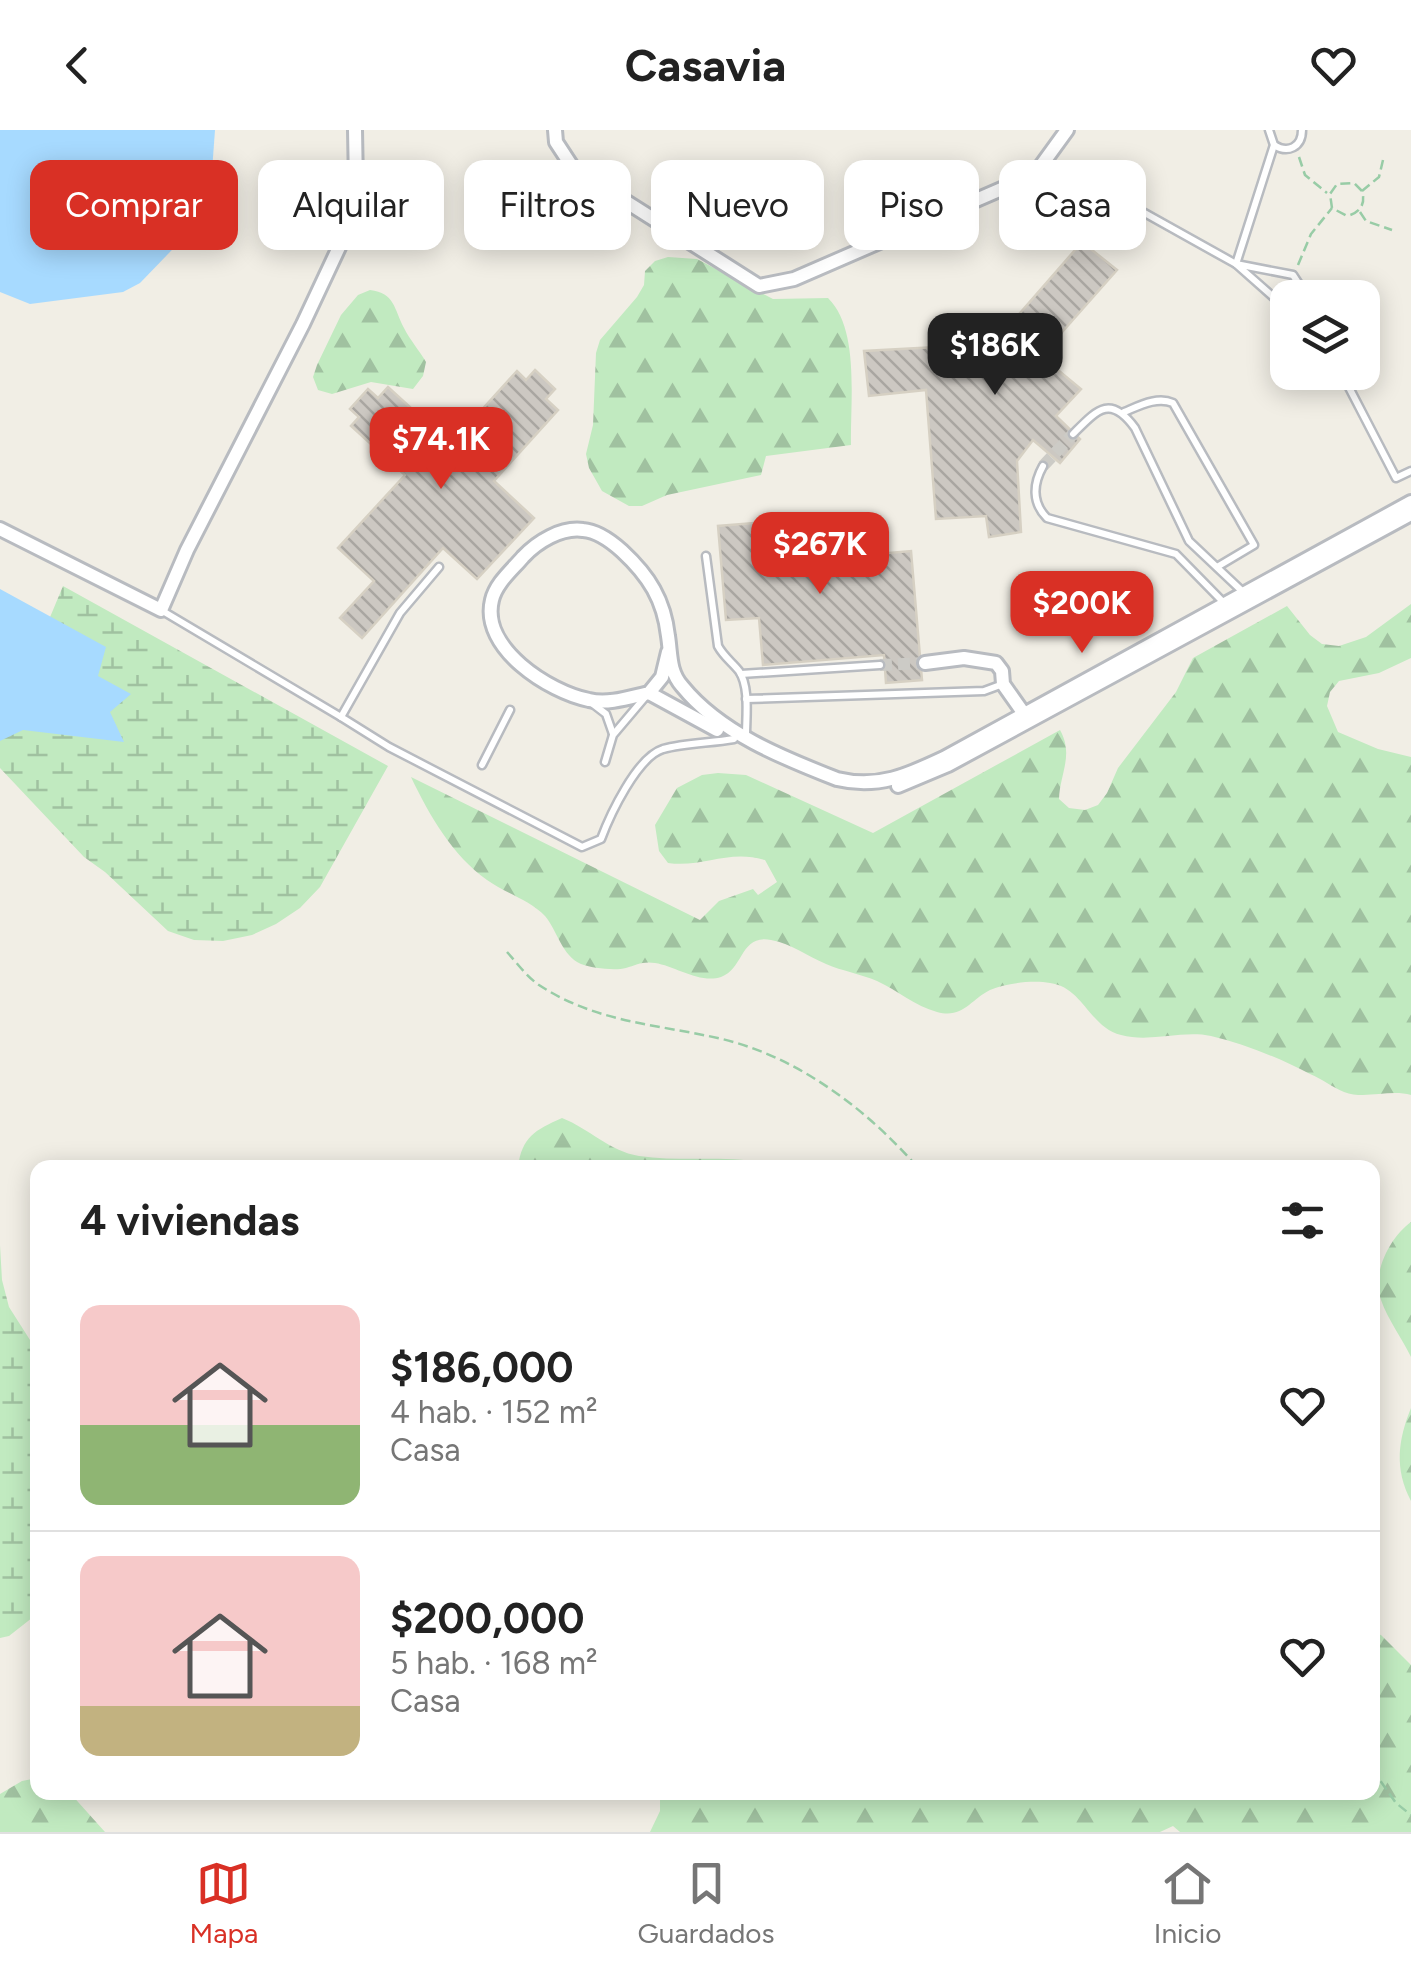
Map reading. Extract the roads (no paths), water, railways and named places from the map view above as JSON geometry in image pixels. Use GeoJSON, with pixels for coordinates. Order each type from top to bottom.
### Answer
{"type":"FeatureCollection","features":[{"type":"Feature","properties":{"kind":"street"},"geometry":{"type":"LineString","coordinates":[[0,529],[161,610],[186,550],[341,243],[356,184],[355,130]]}},
{"type":"Feature","properties":{"kind":"street"},"geometry":{"type":"LineString","coordinates":[[555,130],[556,142],[573,168],[759,286],[794,279],[1013,184],[1038,170],[1067,130]]}},
{"type":"Feature","properties":{"kind":"street"},"geometry":{"type":"LineString","coordinates":[[1246,597],[1411,502]]}},
{"type":"Feature","properties":{"kind":"street"},"geometry":{"type":"LineString","coordinates":[[649,692],[662,677],[669,638],[660,598],[652,582],[614,543],[595,533],[566,530],[533,547],[497,586],[490,612],[494,630],[505,648],[540,682],[590,701],[649,692],[838,788],[869,792],[920,780],[1227,607],[1411,514]]}},
{"type":"Feature","properties":{"kind":"street"},"geometry":{"type":"LineString","coordinates":[[668,652],[678,683],[712,718],[741,740]]}},
{"type":"Feature","properties":{"kind":"street"},"geometry":{"type":"LineString","coordinates":[[925,662],[964,658],[996,663],[1002,671],[1003,684],[1026,717]]}},
{"type":"Feature","properties":{"kind":"lane"},"geometry":{"type":"LineString","coordinates":[[1236,264],[1274,144],[1269,130]]}},
{"type":"Feature","properties":{"kind":"lane"},"geometry":{"type":"LineString","coordinates":[[1274,144],[1284,150],[1295,147],[1301,141],[1302,130]]}},
{"type":"Feature","properties":{"kind":"lane"},"geometry":{"type":"LineString","coordinates":[[1146,214],[1236,264],[1270,294]]}},
{"type":"Feature","properties":{"kind":"lane"},"geometry":{"type":"LineString","coordinates":[[1236,264],[1293,276],[1296,280]]}},
{"type":"Feature","properties":{"kind":"lane"},"geometry":{"type":"LineString","coordinates":[[1350,390],[1396,478],[1411,470]]}},
{"type":"Feature","properties":{"kind":"lane"},"geometry":{"type":"LineString","coordinates":[[1124,413],[1166,399],[1173,403],[1191,432],[1254,545],[1217,568]]}},
{"type":"Feature","properties":{"kind":"lane"},"geometry":{"type":"LineString","coordinates":[[1072,434],[1096,410],[1111,408],[1124,413],[1135,428],[1189,542],[1246,597]]}},
{"type":"Feature","properties":{"kind":"lane"},"geometry":{"type":"LineString","coordinates":[[1044,466],[1037,477],[1035,499],[1047,518],[1176,554],[1227,607]]}},
{"type":"Feature","properties":{"kind":"lane"},"geometry":{"type":"LineString","coordinates":[[1176,554],[1189,542]]}},
{"type":"Feature","properties":{"kind":"lane"},"geometry":{"type":"LineString","coordinates":[[161,610],[389,746],[582,847],[601,840],[629,785],[642,765],[659,750],[741,740],[746,699],[741,674],[718,646],[706,556]]}},
{"type":"Feature","properties":{"kind":"lane"},"geometry":{"type":"LineString","coordinates":[[340,717],[400,613],[439,567]]}},
{"type":"Feature","properties":{"kind":"lane"},"geometry":{"type":"LineString","coordinates":[[741,674],[880,666]]}},
{"type":"Feature","properties":{"kind":"lane"},"geometry":{"type":"LineString","coordinates":[[746,699],[984,691],[1003,684]]}},
{"type":"Feature","properties":{"kind":"lane"},"geometry":{"type":"LineString","coordinates":[[605,762],[614,735],[649,692]]}},
{"type":"Feature","properties":{"kind":"lane"},"geometry":{"type":"LineString","coordinates":[[590,701],[606,714],[614,735]]}},
{"type":"Feature","properties":{"kind":"lane"},"geometry":{"type":"LineString","coordinates":[[482,765],[510,710]]}},
{"type":"Feature","properties":{"kind":"water"},"geometry":{"type":"Polygon","coordinates":[[[0,130],[215,130],[213,160],[30,160],[30,250],[172,250],[140,283],[123,292],[30,304],[0,292],[0,130]]]}},
{"type":"Feature","properties":{"kind":"water"},"geometry":{"type":"Polygon","coordinates":[[[0,589],[106,647],[98,676],[131,694],[110,712],[124,742],[23,730],[0,741],[0,589]]]}},
{"type":"Feature","properties":{"kind":"tunnel"},"geometry":{"type":"LineString","coordinates":[[1043,466],[1073,434]]}},
{"type":"Feature","properties":{"kind":"tunnel"},"geometry":{"type":"LineString","coordinates":[[880,665],[925,663]]}}]}
